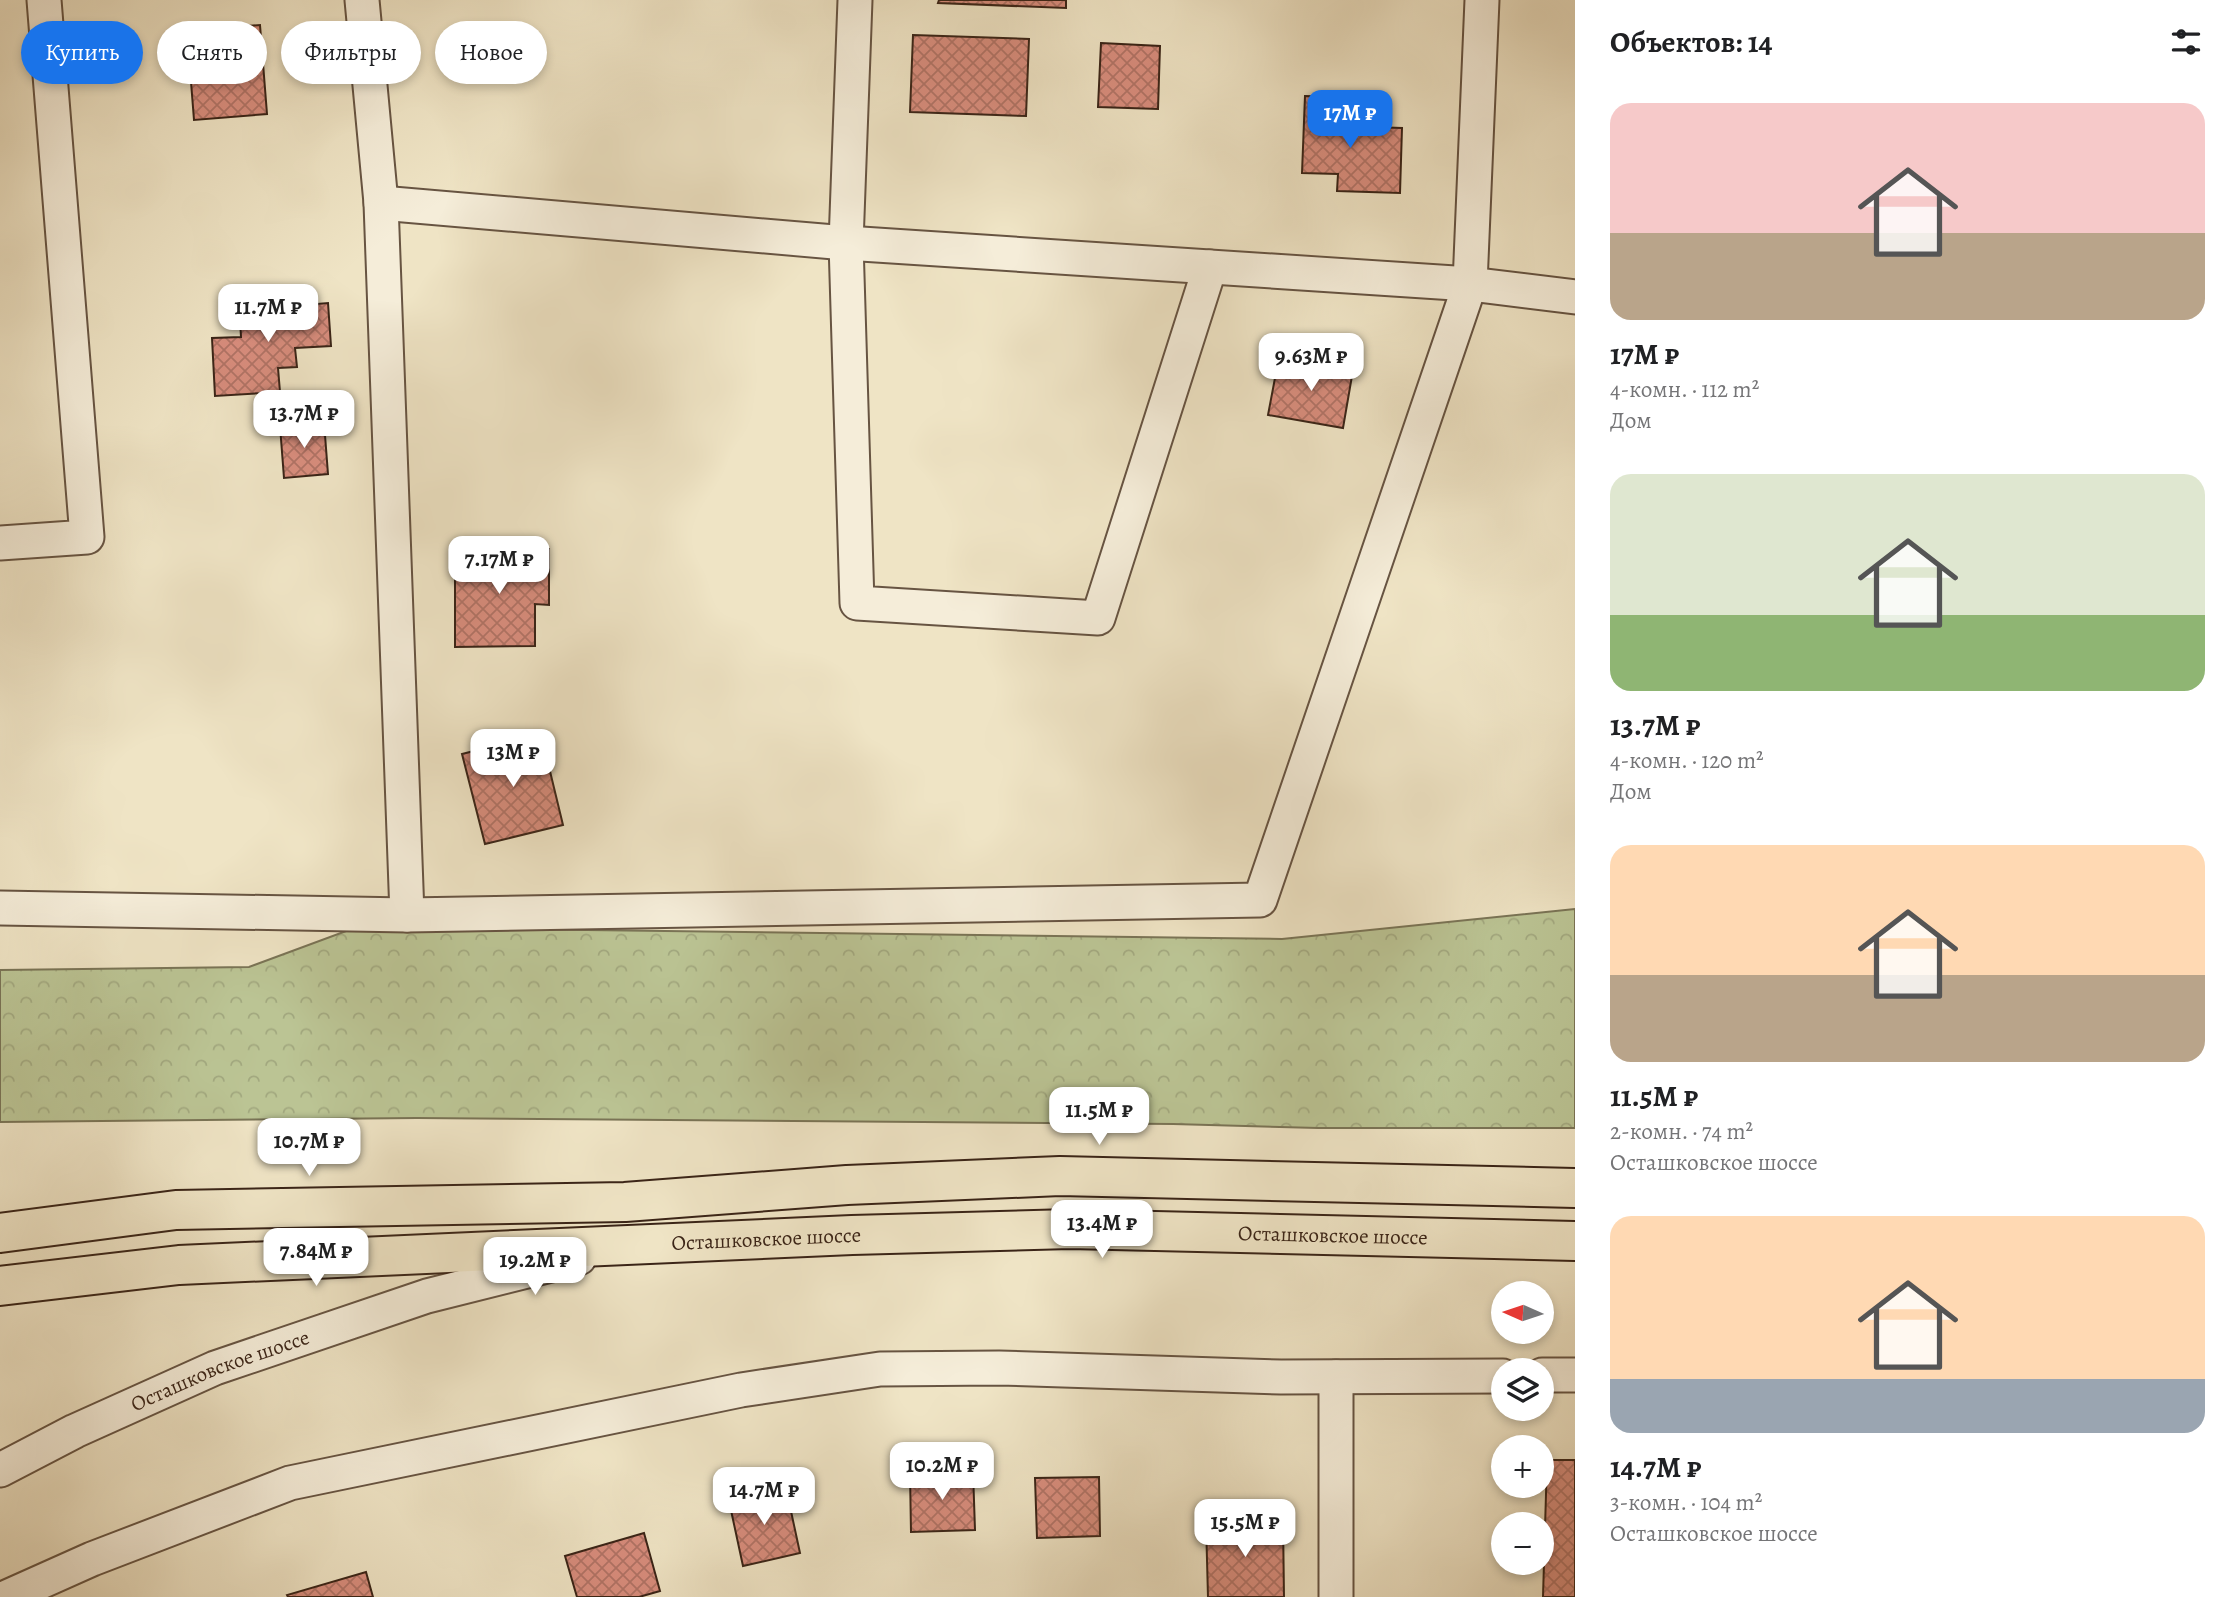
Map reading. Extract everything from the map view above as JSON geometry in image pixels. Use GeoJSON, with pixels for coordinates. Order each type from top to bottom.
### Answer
{"type":"FeatureCollection","features":[{"type":"Feature","properties":{"kind":"main road","name":"Осташковское шоссе"},"geometry":{"type":"LineString","coordinates":[[0,1233],[176,1210],[625,1202],[847,1185],[1060,1176],[1575,1188]]}},
{"type":"Feature","properties":{"kind":"main road","name":"Осташковское шоссе"},"geometry":{"type":"LineString","coordinates":[[628,1245],[1070,1229],[1575,1241]]}},
{"type":"Feature","properties":{"kind":"main road"},"geometry":{"type":"LineString","coordinates":[[0,1286],[179,1265],[628,1245]]}},
{"type":"Feature","properties":{"kind":"street"},"geometry":{"type":"LineString","coordinates":[[0,543],[87,537],[44,0]]}},
{"type":"Feature","properties":{"kind":"street"},"geometry":{"type":"LineString","coordinates":[[362,0],[381,203],[407,915]]}},
{"type":"Feature","properties":{"kind":"street"},"geometry":{"type":"LineString","coordinates":[[855,0],[846,243],[857,603],[1098,618],[1210,267]]}},
{"type":"Feature","properties":{"kind":"street"},"geometry":{"type":"LineString","coordinates":[[0,908],[407,915],[1260,900],[1470,284],[1482,0]]}},
{"type":"Feature","properties":{"kind":"street"},"geometry":{"type":"LineString","coordinates":[[381,203],[846,243],[1470,284],[1575,297]]}},
{"type":"Feature","properties":{"kind":"street","name":"Осташковское шоссе"},"geometry":{"type":"LineString","coordinates":[[0,1470],[75,1431],[215,1368],[427,1296],[628,1245]]}},
{"type":"Feature","properties":{"kind":"street"},"geometry":{"type":"LineString","coordinates":[[7,1597],[92,1559],[290,1483],[741,1390],[880,1369],[999,1368],[1336,1377],[1491,1376]]}},
{"type":"Feature","properties":{"kind":"street"},"geometry":{"type":"LineString","coordinates":[[1554,1375],[1575,1375]]}},
{"type":"Feature","properties":{"kind":"street"},"geometry":{"type":"LineString","coordinates":[[1336,1377],[1336,1597]]}},
{"type":"Feature","properties":{"kind":"green space"},"geometry":{"type":"Polygon","coordinates":[[[1575,909],[1575,1128],[1318,1128],[1173,1124],[417,1118],[0,1122],[0,970],[249,967],[357,927],[1282,939],[1575,909]]]}},
{"type":"Feature","properties":{"kind":"building"},"geometry":{"type":"Polygon","coordinates":[[[939,0],[1066,0],[1066,8],[938,3],[939,0]]]}},
{"type":"Feature","properties":{"kind":"building"},"geometry":{"type":"Polygon","coordinates":[[[913,35],[1029,39],[1026,116],[910,112],[913,35]]]}},
{"type":"Feature","properties":{"kind":"building"},"geometry":{"type":"Polygon","coordinates":[[[1101,43],[1160,46],[1158,109],[1098,107],[1101,43]]]}},
{"type":"Feature","properties":{"kind":"building"},"geometry":{"type":"Polygon","coordinates":[[[191,84],[265,84],[267,114],[194,120],[191,84]]]}},
{"type":"Feature","properties":{"kind":"building"},"geometry":{"type":"Polygon","coordinates":[[[1305,96],[1339,97],[1338,126],[1402,128],[1400,193],[1337,191],[1338,174],[1302,173],[1305,96]]]}},
{"type":"Feature","properties":{"kind":"building"},"geometry":{"type":"Polygon","coordinates":[[[317,297],[317,304],[328,303],[331,346],[295,348],[297,367],[278,368],[280,392],[215,396],[212,338],[241,337],[239,301],[317,297]]]}},
{"type":"Feature","properties":{"kind":"building"},"geometry":{"type":"Polygon","coordinates":[[[1279,357],[1353,370],[1343,428],[1268,415],[1279,357]]]}},
{"type":"Feature","properties":{"kind":"building"},"geometry":{"type":"Polygon","coordinates":[[[324,422],[328,474],[284,478],[280,426],[324,422]]]}},
{"type":"Feature","properties":{"kind":"building"},"geometry":{"type":"Polygon","coordinates":[[[455,549],[549,549],[549,605],[535,604],[535,646],[455,647],[455,549]]]}},
{"type":"Feature","properties":{"kind":"building"},"geometry":{"type":"Polygon","coordinates":[[[541,734],[563,825],[485,844],[462,754],[541,734]]]}},
{"type":"Feature","properties":{"kind":"building"},"geometry":{"type":"Polygon","coordinates":[[[1554,1460],[1575,1460],[1575,1597],[1543,1597],[1544,1575],[1554,1575],[1554,1512],[1545,1512],[1546,1498],[1554,1498],[1554,1460]]]}},
{"type":"Feature","properties":{"kind":"building"},"geometry":{"type":"Polygon","coordinates":[[[973,1471],[975,1530],[911,1532],[910,1473],[973,1471]]]}},
{"type":"Feature","properties":{"kind":"building"},"geometry":{"type":"Polygon","coordinates":[[[1099,1477],[1100,1536],[1037,1538],[1035,1478],[1099,1477]]]}},
{"type":"Feature","properties":{"kind":"building"},"geometry":{"type":"Polygon","coordinates":[[[786,1488],[800,1553],[743,1566],[729,1501],[786,1488]]]}},
{"type":"Feature","properties":{"kind":"building"},"geometry":{"type":"Polygon","coordinates":[[[1283,1520],[1284,1597],[1208,1597],[1206,1522],[1283,1520]]]}},
{"type":"Feature","properties":{"kind":"building"},"geometry":{"type":"Polygon","coordinates":[[[644,1533],[660,1591],[639,1597],[577,1597],[565,1556],[644,1533]]]}},
{"type":"Feature","properties":{"kind":"building"},"geometry":{"type":"Polygon","coordinates":[[[366,1572],[373,1597],[287,1595],[366,1572]]]}}]}
